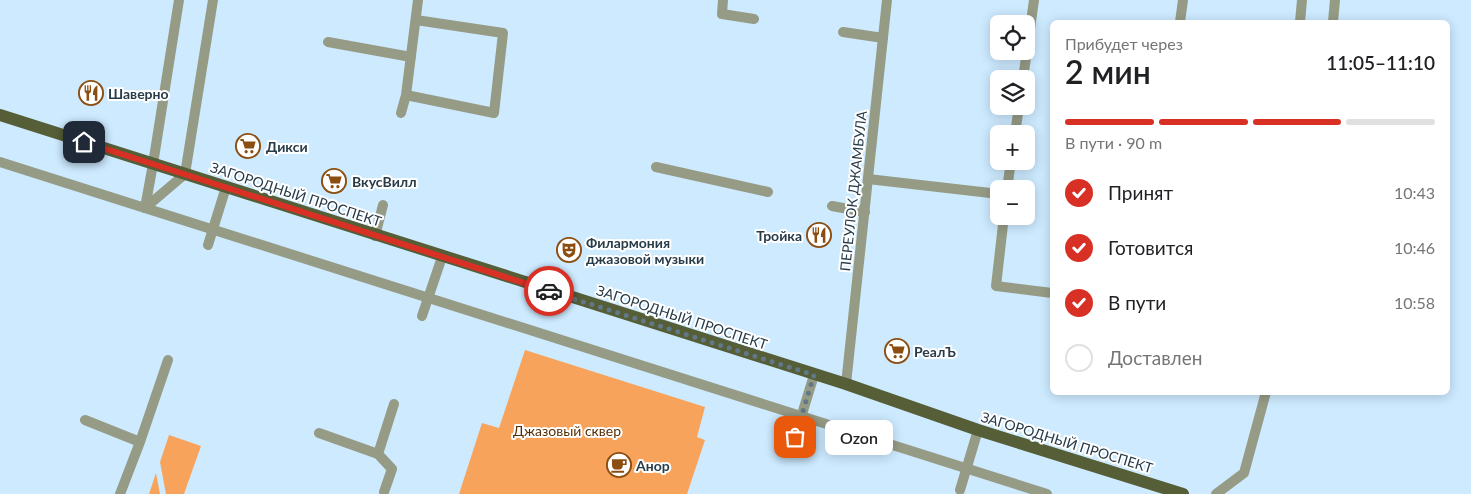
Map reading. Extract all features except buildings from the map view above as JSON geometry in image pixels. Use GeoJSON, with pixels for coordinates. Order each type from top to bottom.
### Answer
{"type":"FeatureCollection","features":[{"type":"Feature","properties":{"kind":"main road","name":"ЗАГОРОДНЫЙ ПРОСПЕКТ"},"geometry":{"type":"LineString","coordinates":[[0,115],[375,236],[846,384],[978,430],[1183,494]]}},
{"type":"Feature","properties":{"kind":"street"},"geometry":{"type":"LineString","coordinates":[[145,208],[180,0]]}},
{"type":"Feature","properties":{"kind":"street"},"geometry":{"type":"LineString","coordinates":[[145,208],[185,174],[214,0]]}},
{"type":"Feature","properties":{"kind":"street"},"geometry":{"type":"LineString","coordinates":[[402,113],[418,0]]}},
{"type":"Feature","properties":{"kind":"street"},"geometry":{"type":"LineString","coordinates":[[723,0],[722,14],[754,19]]}},
{"type":"Feature","properties":{"kind":"street","name":"ПЕРЕУЛОК ДЖАМБУЛА"},"geometry":{"type":"LineString","coordinates":[[846,384],[887,0]]}},
{"type":"Feature","properties":{"kind":"street"},"geometry":{"type":"LineString","coordinates":[[1024,70],[1034,0]]}},
{"type":"Feature","properties":{"kind":"street"},"geometry":{"type":"LineString","coordinates":[[1180,20],[1183,0]]}},
{"type":"Feature","properties":{"kind":"street"},"geometry":{"type":"LineString","coordinates":[[1300,20],[1302,0]]}},
{"type":"Feature","properties":{"kind":"street"},"geometry":{"type":"LineString","coordinates":[[1333,20],[1335,0]]}},
{"type":"Feature","properties":{"kind":"street"},"geometry":{"type":"LineString","coordinates":[[406,95],[494,113],[503,34],[416,20]]}},
{"type":"Feature","properties":{"kind":"street"},"geometry":{"type":"LineString","coordinates":[[843,32],[883,38]]}},
{"type":"Feature","properties":{"kind":"street"},"geometry":{"type":"LineString","coordinates":[[328,42],[411,57]]}},
{"type":"Feature","properties":{"kind":"street"},"geometry":{"type":"LineString","coordinates":[[0,162],[1047,494]]}},
{"type":"Feature","properties":{"kind":"street"},"geometry":{"type":"LineString","coordinates":[[656,167],[768,192]]}},
{"type":"Feature","properties":{"kind":"street"},"geometry":{"type":"LineString","coordinates":[[868,179],[990,193]]}},
{"type":"Feature","properties":{"kind":"street"},"geometry":{"type":"LineString","coordinates":[[208,245],[226,188]]}},
{"type":"Feature","properties":{"kind":"street"},"geometry":{"type":"LineString","coordinates":[[375,236],[383,205]]}},
{"type":"Feature","properties":{"kind":"street"},"geometry":{"type":"LineString","coordinates":[[832,206],[865,212]]}},
{"type":"Feature","properties":{"kind":"street"},"geometry":{"type":"LineString","coordinates":[[1003,225],[996,286],[1050,293]]}},
{"type":"Feature","properties":{"kind":"street"},"geometry":{"type":"LineString","coordinates":[[422,316],[442,257]]}},
{"type":"Feature","properties":{"kind":"street"},"geometry":{"type":"LineString","coordinates":[[120,494],[168,360]]}},
{"type":"Feature","properties":{"kind":"street"},"geometry":{"type":"LineString","coordinates":[[795,437],[814,375]]}},
{"type":"Feature","properties":{"kind":"street"},"geometry":{"type":"LineString","coordinates":[[1216,494],[1244,473],[1265,395]]}},
{"type":"Feature","properties":{"kind":"street"},"geometry":{"type":"LineString","coordinates":[[378,454],[394,404]]}},
{"type":"Feature","properties":{"kind":"street"},"geometry":{"type":"LineString","coordinates":[[85,420],[140,442]]}},
{"type":"Feature","properties":{"kind":"street"},"geometry":{"type":"LineString","coordinates":[[960,490],[978,430]]}},
{"type":"Feature","properties":{"kind":"street"},"geometry":{"type":"LineString","coordinates":[[318,433],[378,454],[392,469],[384,492]]}},
{"type":"Feature","properties":{"kind":"green space","name":"Джазовый сквер"},"geometry":{"type":"Polygon","coordinates":[[[525,350],[705,407],[697,437],[705,440],[687,494],[459,494],[482,423],[499,428],[525,350]]]}},
{"type":"Feature","properties":{"kind":"green space"},"geometry":{"type":"Polygon","coordinates":[[[169,435],[201,446],[184,494],[166,494],[160,462],[169,435]]]}},
{"type":"Feature","properties":{"kind":"green space"},"geometry":{"type":"Polygon","coordinates":[[[156,473],[160,494],[149,494],[156,473]]]}},
{"type":"Feature","properties":{"kind":"way so far"},"geometry":{"type":"LineString","coordinates":[[549,291],[814,375],[795,437]]}},
{"type":"Feature","properties":{"kind":"place","name":"Шаверно"},"geometry":{"type":"Point","coordinates":[91,93]}},
{"type":"Feature","properties":{"kind":"place","name":"Дикси"},"geometry":{"type":"Point","coordinates":[248,146]}},
{"type":"Feature","properties":{"kind":"place","name":"ВкусВилл"},"geometry":{"type":"Point","coordinates":[334,181]}},
{"type":"Feature","properties":{"kind":"place","name":"Тройка"},"geometry":{"type":"Point","coordinates":[819,235]}},
{"type":"Feature","properties":{"kind":"place","name":"Филармония джазовой музыки"},"geometry":{"type":"Point","coordinates":[569,250]}},
{"type":"Feature","properties":{"kind":"place","name":"РеалЪ"},"geometry":{"type":"Point","coordinates":[897,351]}},
{"type":"Feature","properties":{"kind":"place","name":"Ozon"},"geometry":{"type":"Point","coordinates":[795,437]}},
{"type":"Feature","properties":{"kind":"place","name":"Анор"},"geometry":{"type":"Point","coordinates":[619,465]}},
{"type":"Feature","properties":{"kind":"route"},"geometry":{"type":"LineString","coordinates":[[84,142],[549,291]]}}]}
